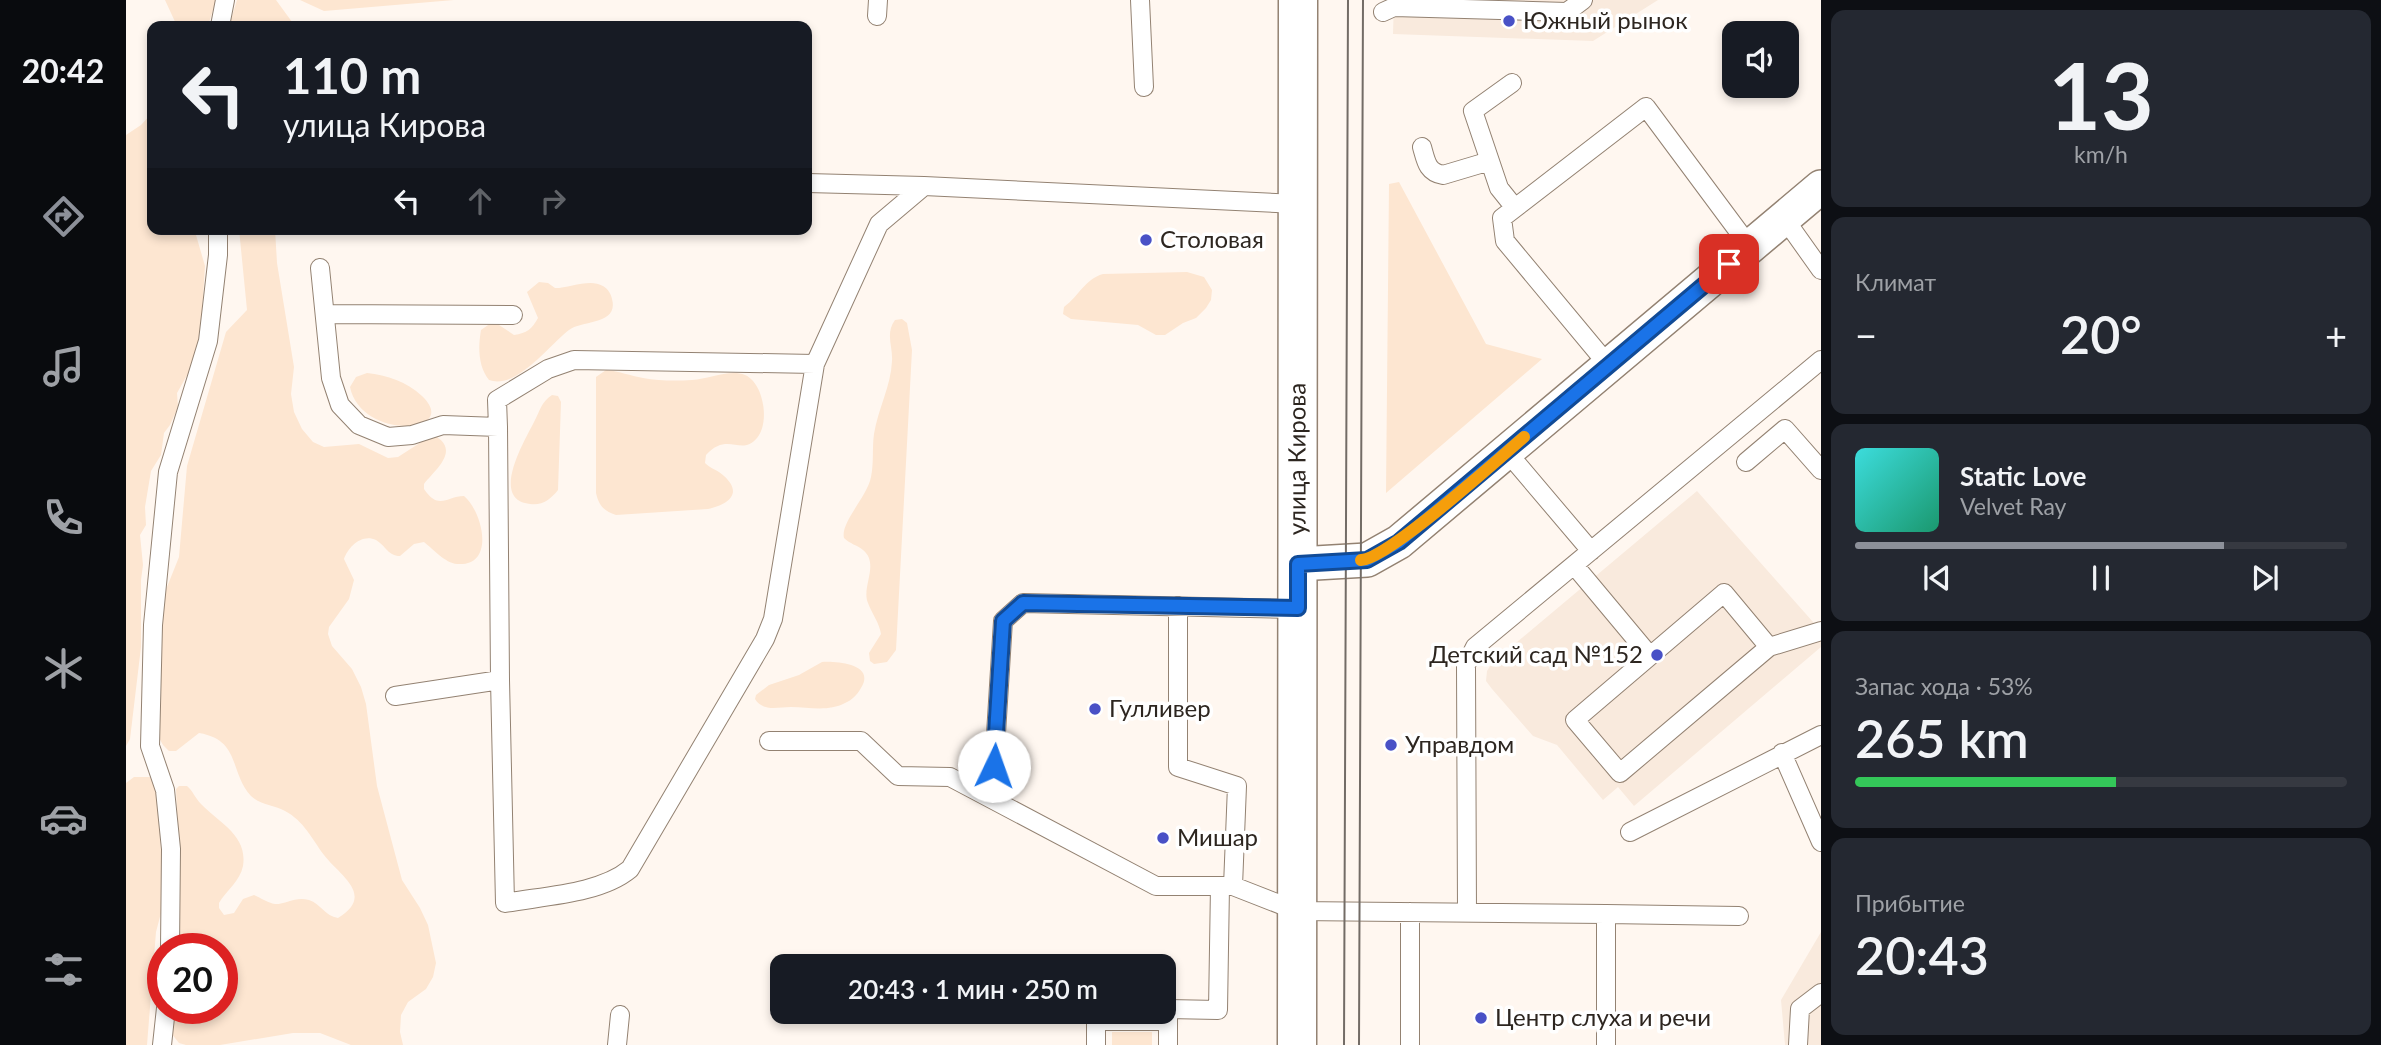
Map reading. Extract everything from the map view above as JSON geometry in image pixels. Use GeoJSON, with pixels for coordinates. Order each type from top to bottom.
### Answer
{"type":"FeatureCollection","features":[{"type":"Feature","properties":{"kind":"main road","name":"улица Кирова"},"geometry":{"type":"LineString","coordinates":[[1297,1045],[1298,0]]}},
{"type":"Feature","properties":{"kind":"street"},"geometry":{"type":"LineString","coordinates":[[1298,564],[1367,560],[1399,542],[1821,187]]}},
{"type":"Feature","properties":{"kind":"lane"},"geometry":{"type":"LineString","coordinates":[[221,21],[225,0]]}},
{"type":"Feature","properties":{"kind":"lane"},"geometry":{"type":"LineString","coordinates":[[1140,0],[1144,88]]}},
{"type":"Feature","properties":{"kind":"lane"},"geometry":{"type":"LineString","coordinates":[[1383,12],[1394,7],[1567,12],[1583,0]]}},
{"type":"Feature","properties":{"kind":"lane"},"geometry":{"type":"LineString","coordinates":[[1512,83],[1473,111],[1499,188],[1515,208]]}},
{"type":"Feature","properties":{"kind":"lane"},"geometry":{"type":"LineString","coordinates":[[1609,366],[1505,241],[1502,218],[1646,107],[1749,247]]}},
{"type":"Feature","properties":{"kind":"lane"},"geometry":{"type":"LineString","coordinates":[[1422,147],[1428,168],[1435,174],[1443,175],[1490,161]]}},
{"type":"Feature","properties":{"kind":"lane"},"geometry":{"type":"LineString","coordinates":[[812,183],[1298,204]]}},
{"type":"Feature","properties":{"kind":"lane"},"geometry":{"type":"LineString","coordinates":[[815,364],[574,360],[548,369],[497,400],[505,903],[595,887],[618,879],[629,869],[765,639],[773,619],[815,364],[879,224],[924,186]]}},
{"type":"Feature","properties":{"kind":"lane"},"geometry":{"type":"LineString","coordinates":[[1784,218],[1821,270]]}},
{"type":"Feature","properties":{"kind":"lane"},"geometry":{"type":"LineString","coordinates":[[170,933],[172,849],[164,790],[150,746],[152,625],[168,472],[208,341],[218,235]]}},
{"type":"Feature","properties":{"kind":"lane"},"geometry":{"type":"LineString","coordinates":[[320,268],[331,378],[340,405],[359,425],[388,437],[412,435],[443,425],[498,427]]}},
{"type":"Feature","properties":{"kind":"lane"},"geometry":{"type":"LineString","coordinates":[[325,314],[513,315]]}},
{"type":"Feature","properties":{"kind":"lane"},"geometry":{"type":"LineString","coordinates":[[1467,912],[1466,665],[1475,647],[1821,360]]}},
{"type":"Feature","properties":{"kind":"lane"},"geometry":{"type":"LineString","coordinates":[[1746,462],[1785,429],[1821,470]]}},
{"type":"Feature","properties":{"kind":"lane"},"geometry":{"type":"LineString","coordinates":[[1507,452],[1591,551]]}},
{"type":"Feature","properties":{"kind":"lane"},"geometry":{"type":"LineString","coordinates":[[1574,565],[1650,656]]}},
{"type":"Feature","properties":{"kind":"lane"},"geometry":{"type":"LineString","coordinates":[[1769,647],[1724,593],[1575,720],[1620,773],[1769,647],[1821,631]]}},
{"type":"Feature","properties":{"kind":"lane"},"geometry":{"type":"LineString","coordinates":[[994,766],[1003,621],[1023,603],[1298,608]]}},
{"type":"Feature","properties":{"kind":"lane"},"geometry":{"type":"LineString","coordinates":[[1176,1009],[1218,1010],[1226,886],[1237,786],[1178,767],[1178,606]]}},
{"type":"Feature","properties":{"kind":"lane"},"geometry":{"type":"LineString","coordinates":[[395,696],[500,680]]}},
{"type":"Feature","properties":{"kind":"lane"},"geometry":{"type":"LineString","coordinates":[[1630,832],[1821,735]]}},
{"type":"Feature","properties":{"kind":"lane"},"geometry":{"type":"LineString","coordinates":[[769,741],[861,741],[898,776],[950,777],[1156,886],[1226,886],[1297,911],[1739,916]]}},
{"type":"Feature","properties":{"kind":"lane"},"geometry":{"type":"LineString","coordinates":[[1782,753],[1821,842]]}},
{"type":"Feature","properties":{"kind":"lane"},"geometry":{"type":"LineString","coordinates":[[1410,912],[1410,1045]]}},
{"type":"Feature","properties":{"kind":"lane"},"geometry":{"type":"LineString","coordinates":[[1606,914],[1606,1045]]}},
{"type":"Feature","properties":{"kind":"lane"},"geometry":{"type":"LineString","coordinates":[[1798,1045],[1800,1009],[1821,993]]}},
{"type":"Feature","properties":{"kind":"lane"},"geometry":{"type":"LineString","coordinates":[[617,1045],[620,1015]]}},
{"type":"Feature","properties":{"kind":"lane"},"geometry":{"type":"LineString","coordinates":[[162,1045],[164,1024]]}},
{"type":"Feature","properties":{"kind":"lane"},"geometry":{"type":"LineString","coordinates":[[1096,1024],[1096,1045]]}},
{"type":"Feature","properties":{"kind":"lane"},"geometry":{"type":"LineString","coordinates":[[1168,1024],[1168,1045]]}},
{"type":"Feature","properties":{"kind":"shaded area"},"geometry":{"type":"Polygon","coordinates":[[[165,0],[216,0],[210,21],[175,21],[165,0]]]}},
{"type":"Feature","properties":{"kind":"shaded area"},"geometry":{"type":"Polygon","coordinates":[[[237,0],[276,0],[291,21],[231,21],[237,0]]]}},
{"type":"Feature","properties":{"kind":"shaded area"},"geometry":{"type":"Polygon","coordinates":[[[300,0],[454,0],[324,11],[300,0]]]}},
{"type":"Feature","properties":{"kind":"shaded area","name":"Южный рынок"},"geometry":{"type":"Polygon","coordinates":[[[1394,0],[1658,0],[1593,41],[1393,34],[1394,0]]]}},
{"type":"Feature","properties":{"kind":"shaded area"},"geometry":{"type":"Polygon","coordinates":[[[147,118],[147,235],[196,235],[205,266],[201,328],[194,363],[177,393],[178,407],[164,433],[161,455],[151,471],[145,507],[146,525],[140,535],[143,565],[141,647],[130,739],[126,746],[126,135],[147,118]]]}},
{"type":"Feature","properties":{"kind":"shaded area"},"geometry":{"type":"Polygon","coordinates":[[[1399,182],[1486,344],[1542,359],[1386,493],[1389,184],[1399,182]]]}},
{"type":"Feature","properties":{"kind":"shaded area"},"geometry":{"type":"Polygon","coordinates":[[[240,235],[275,235],[277,263],[294,367],[291,394],[294,412],[302,429],[313,442],[324,447],[359,444],[388,458],[398,457],[426,439],[437,437],[446,449],[445,455],[439,467],[424,484],[424,489],[429,496],[439,501],[464,496],[471,504],[480,525],[481,548],[477,557],[469,563],[457,564],[448,561],[424,542],[414,544],[400,556],[371,538],[356,542],[344,559],[354,580],[349,599],[329,627],[332,646],[352,669],[361,687],[366,704],[377,786],[402,880],[428,925],[436,963],[433,977],[426,989],[408,1002],[401,1015],[400,1032],[403,1045],[351,1045],[320,1033],[293,1033],[220,1045],[186,1045],[179,1043],[171,1033],[172,1024],[238,1024],[238,933],[178,933],[176,789],[179,786],[187,786],[201,804],[230,830],[241,846],[243,866],[236,881],[219,903],[224,915],[234,913],[243,899],[254,895],[275,904],[309,900],[338,918],[349,910],[354,901],[351,885],[297,820],[285,811],[251,796],[222,742],[199,733],[176,751],[169,751],[159,738],[158,622],[165,592],[179,557],[187,466],[226,332],[247,310],[240,235]]]}},
{"type":"Feature","properties":{"kind":"shaded area"},"geometry":{"type":"Polygon","coordinates":[[[1187,272],[1204,277],[1212,290],[1211,300],[1196,318],[1165,335],[1156,335],[1138,325],[1071,319],[1063,314],[1064,307],[1097,276],[1187,272]]]}},
{"type":"Feature","properties":{"kind":"shaded area"},"geometry":{"type":"Polygon","coordinates":[[[539,282],[548,283],[555,288],[586,283],[598,284],[609,292],[613,307],[605,318],[569,330],[522,372],[500,381],[489,380],[480,356],[481,330],[491,323],[514,335],[529,330],[538,318],[527,292],[539,282]]]}},
{"type":"Feature","properties":{"kind":"shaded area"},"geometry":{"type":"Polygon","coordinates":[[[902,319],[907,323],[912,350],[896,650],[887,662],[874,664],[870,661],[869,653],[881,634],[866,597],[870,562],[863,550],[844,538],[844,532],[869,485],[874,434],[891,370],[890,330],[895,320],[902,319]]]}},
{"type":"Feature","properties":{"kind":"shaded area"},"geometry":{"type":"Polygon","coordinates":[[[606,370],[661,380],[692,380],[733,373],[752,379],[761,394],[764,414],[757,438],[745,445],[721,445],[706,455],[705,463],[724,476],[733,488],[731,498],[727,502],[708,509],[616,515],[603,507],[596,493],[596,377],[606,370]]]}},
{"type":"Feature","properties":{"kind":"shaded area"},"geometry":{"type":"Polygon","coordinates":[[[367,373],[396,380],[416,391],[431,409],[429,418],[420,424],[405,426],[388,424],[372,417],[358,404],[350,387],[356,377],[367,373]]]}},
{"type":"Feature","properties":{"kind":"shaded area"},"geometry":{"type":"Polygon","coordinates":[[[552,395],[558,396],[561,402],[558,490],[546,501],[530,504],[518,500],[512,492],[513,468],[541,407],[552,395]]]}},
{"type":"Feature","properties":{"kind":"shaded area","name":"Детский сад №152"},"geometry":{"type":"Polygon","coordinates":[[[1697,491],[1821,631],[1821,647],[1634,806],[1618,787],[1603,800],[1557,745],[1533,736],[1486,681],[1487,671],[1492,663],[1697,491]]]}},
{"type":"Feature","properties":{"kind":"shaded area"},"geometry":{"type":"Polygon","coordinates":[[[822,662],[845,663],[859,669],[863,674],[861,688],[848,702],[832,707],[776,708],[762,706],[755,699],[756,695],[769,685],[799,675],[822,662]]]}},
{"type":"Feature","properties":{"kind":"shaded area"},"geometry":{"type":"Polygon","coordinates":[[[134,777],[150,777],[158,791],[163,892],[156,933],[147,933],[147,1045],[126,1045],[126,783],[134,777]]]}},
{"type":"Feature","properties":{"kind":"shaded area"},"geometry":{"type":"Polygon","coordinates":[[[1821,932],[1821,1045],[1785,1045],[1781,1000],[1821,932]]]}},
{"type":"Feature","properties":{"kind":"shaded area"},"geometry":{"type":"Polygon","coordinates":[[[1112,1032],[1152,1032],[1152,1045],[1112,1045],[1112,1032]]]}},
{"type":"Feature","properties":{"kind":"tram line"},"geometry":{"type":"LineString","coordinates":[[1344,1045],[1348,0]]}},
{"type":"Feature","properties":{"kind":"tram line"},"geometry":{"type":"LineString","coordinates":[[1359,1045],[1363,0]]}},
{"type":"Feature","properties":{"kind":"slow traffic"},"geometry":{"type":"LineString","coordinates":[[1361,560],[1367,560],[1399,542],[1524,437]]}},
{"type":"Feature","properties":{"kind":"place","name":"Южный рынок"},"geometry":{"type":"Point","coordinates":[1509,21]}},
{"type":"Feature","properties":{"kind":"place","name":"Столовая"},"geometry":{"type":"Point","coordinates":[1146,240]}},
{"type":"Feature","properties":{"kind":"place","name":"Детский сад №152"},"geometry":{"type":"Point","coordinates":[1657,655]}},
{"type":"Feature","properties":{"kind":"place","name":"Гулливер"},"geometry":{"type":"Point","coordinates":[1095,709]}},
{"type":"Feature","properties":{"kind":"place","name":"Управдом"},"geometry":{"type":"Point","coordinates":[1391,745]}},
{"type":"Feature","properties":{"kind":"place","name":"Мишар"},"geometry":{"type":"Point","coordinates":[1163,838]}},
{"type":"Feature","properties":{"kind":"place","name":"Центр слуха и речи"},"geometry":{"type":"Point","coordinates":[1481,1018]}},
{"type":"Feature","properties":{"kind":"route"},"geometry":{"type":"LineString","coordinates":[[994,766],[1003,621],[1023,603],[1298,608],[1298,564],[1367,560],[1399,542],[1729,264]]}}]}
